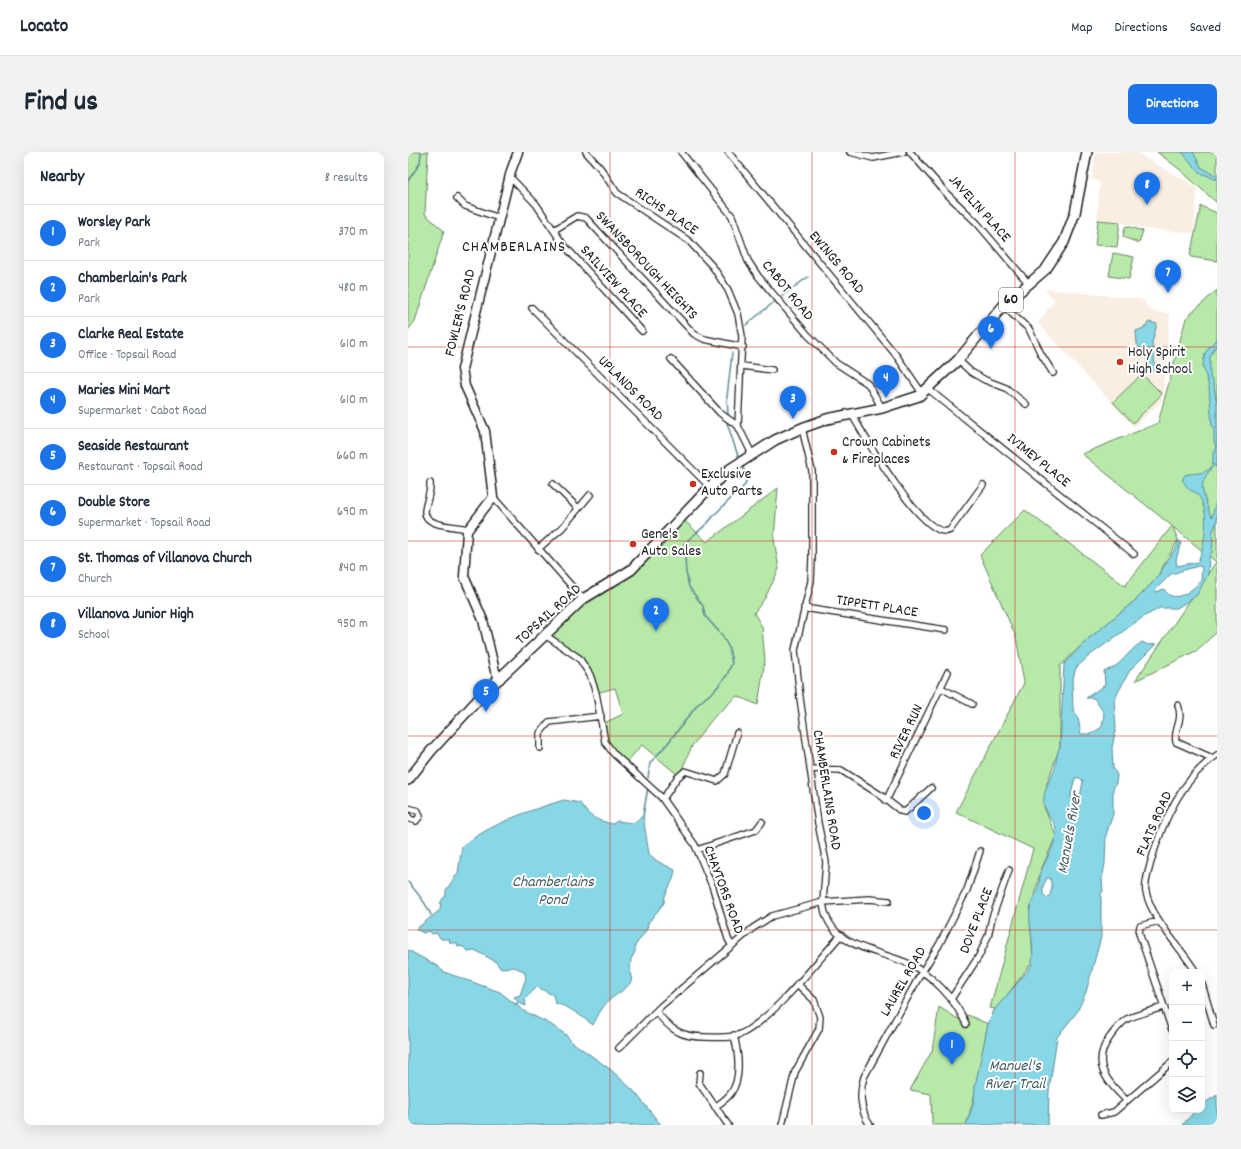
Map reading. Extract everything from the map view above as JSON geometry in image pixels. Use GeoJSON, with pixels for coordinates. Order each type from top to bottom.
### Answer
{"type":"FeatureCollection","features":[{"type":"Feature","properties":{"kind":"main road","name":"TOPSAIL ROAD"},"geometry":{"type":"LineString","coordinates":[[408,780],[431,751],[484,694],[582,599],[631,570],[710,487],[730,469],[754,456],[776,440],[802,428],[827,419],[882,408],[919,396],[958,360],[1004,306],[1046,269],[1064,242],[1074,213],[1087,152]]}},
{"type":"Feature","properties":{"kind":"street","name":"FOWLER'S ROAD"},"geometry":{"type":"LineString","coordinates":[[493,497],[485,431],[465,386],[462,373],[463,358],[485,281],[510,176],[518,152]]}},
{"type":"Feature","properties":{"kind":"street","name":"RICHS PLACE"},"geometry":{"type":"LineString","coordinates":[[586,152],[601,169],[617,193],[683,235],[713,267],[725,284],[741,325],[743,347],[738,426]]}},
{"type":"Feature","properties":{"kind":"street","name":"CABOT ROAD"},"geometry":{"type":"LineString","coordinates":[[681,152],[732,216],[748,261],[762,281],[807,334],[836,363],[868,384],[882,408]]}},
{"type":"Feature","properties":{"kind":"street","name":"EWINGS ROAD"},"geometry":{"type":"LineString","coordinates":[[728,152],[924,390]]}},
{"type":"Feature","properties":{"kind":"street"},"geometry":{"type":"LineString","coordinates":[[850,152],[872,158],[903,152]]}},
{"type":"Feature","properties":{"kind":"street","name":"JAVELIN PLACE"},"geometry":{"type":"LineString","coordinates":[[910,152],[947,194],[977,223],[1028,284]]}},
{"type":"Feature","properties":{"kind":"street"},"geometry":{"type":"LineString","coordinates":[[510,176],[536,204],[554,230]]}},
{"type":"Feature","properties":{"kind":"street"},"geometry":{"type":"LineString","coordinates":[[457,198],[465,206],[499,218]]}},
{"type":"Feature","properties":{"kind":"street","name":"SWANSBOROUGH HEIGHTS"},"geometry":{"type":"LineString","coordinates":[[554,230],[577,216],[586,218],[694,334],[704,340],[743,347]]}},
{"type":"Feature","properties":{"kind":"street","name":"SAILVIEW PLACE"},"geometry":{"type":"LineString","coordinates":[[554,230],[566,247],[642,331]]}},
{"type":"Feature","properties":{"kind":"street"},"geometry":{"type":"LineString","coordinates":[[1004,306],[1029,329],[1041,354],[1053,373]]}},
{"type":"Feature","properties":{"kind":"street","name":"UPLANDS ROAD"},"geometry":{"type":"LineString","coordinates":[[532,308],[710,487]]}},
{"type":"Feature","properties":{"kind":"street"},"geometry":{"type":"LineString","coordinates":[[670,359],[720,413],[738,426],[754,456]]}},
{"type":"Feature","properties":{"kind":"street"},"geometry":{"type":"LineString","coordinates":[[958,360],[971,372],[985,380],[1006,388],[1026,404]]}},
{"type":"Feature","properties":{"kind":"street"},"geometry":{"type":"LineString","coordinates":[[742,366],[772,370]]}},
{"type":"Feature","properties":{"kind":"street","name":"IVIMEY PLACE"},"geometry":{"type":"LineString","coordinates":[[924,390],[1134,554]]}},
{"type":"Feature","properties":{"kind":"street"},"geometry":{"type":"LineString","coordinates":[[851,413],[884,468],[914,508],[925,520],[942,532],[950,530],[984,485]]}},
{"type":"Feature","properties":{"kind":"street","name":"CHAMBERLAINS ROAD"},"geometry":{"type":"LineString","coordinates":[[802,428],[812,471],[811,581],[795,650],[810,769],[818,823],[826,862],[823,902],[824,914],[832,928],[840,935]]}},
{"type":"Feature","properties":{"kind":"street"},"geometry":{"type":"LineString","coordinates":[[430,483],[430,494],[425,512],[427,519],[435,523],[468,529]]}},
{"type":"Feature","properties":{"kind":"street"},"geometry":{"type":"LineString","coordinates":[[553,484],[578,508]]}},
{"type":"Feature","properties":{"kind":"street"},"geometry":{"type":"LineString","coordinates":[[538,549],[562,528],[590,495]]}},
{"type":"Feature","properties":{"kind":"street"},"geometry":{"type":"LineString","coordinates":[[500,679],[495,670],[483,620],[464,579],[466,537],[468,529],[493,497],[582,599]]}},
{"type":"Feature","properties":{"kind":"street","name":"TIPPETT PLACE"},"geometry":{"type":"LineString","coordinates":[[804,608],[946,630]]}},
{"type":"Feature","properties":{"kind":"street","name":"CHAYTORS ROAD"},"geometry":{"type":"LineString","coordinates":[[545,635],[579,658],[590,675],[601,716],[605,742],[614,754],[663,799],[697,850],[713,888],[728,939],[732,946]]}},
{"type":"Feature","properties":{"kind":"street","name":"RIVER RUN"},"geometry":{"type":"LineString","coordinates":[[886,801],[948,672]]}},
{"type":"Feature","properties":{"kind":"street"},"geometry":{"type":"LineString","coordinates":[[941,688],[972,704]]}},
{"type":"Feature","properties":{"kind":"street"},"geometry":{"type":"LineString","coordinates":[[1178,705],[1182,714],[1175,737],[1176,742],[1215,756]]}},
{"type":"Feature","properties":{"kind":"street"},"geometry":{"type":"LineString","coordinates":[[540,748],[540,733],[549,722],[601,716]]}},
{"type":"Feature","properties":{"kind":"street"},"geometry":{"type":"LineString","coordinates":[[663,799],[677,778],[685,771],[717,781],[725,774],[737,733]]}},
{"type":"Feature","properties":{"kind":"street","name":"FLATS ROAD"},"geometry":{"type":"LineString","coordinates":[[1194,969],[1186,955],[1159,921],[1146,892],[1146,879],[1155,846],[1183,790],[1194,776],[1215,756]]}},
{"type":"Feature","properties":{"kind":"street"},"geometry":{"type":"LineString","coordinates":[[810,769],[841,770],[879,794],[886,801],[905,812],[931,788]]}},
{"type":"Feature","properties":{"kind":"street"},"geometry":{"type":"LineString","coordinates":[[408,808],[418,811],[420,816],[416,821],[410,819],[408,816]]}},
{"type":"Feature","properties":{"kind":"street"},"geometry":{"type":"LineString","coordinates":[[697,850],[756,830],[762,822]]}},
{"type":"Feature","properties":{"kind":"street","name":"LAUREL ROAD"},"geometry":{"type":"LineString","coordinates":[[870,1125],[862,1108],[863,1080],[922,972],[936,951],[965,895],[980,851]]}},
{"type":"Feature","properties":{"kind":"street","name":"DOVE PLACE"},"geometry":{"type":"LineString","coordinates":[[951,999],[969,972],[985,943],[1009,870]]}},
{"type":"Feature","properties":{"kind":"street"},"geometry":{"type":"LineString","coordinates":[[619,1048],[656,1011],[753,928],[772,916],[823,902],[869,899],[889,901]]}},
{"type":"Feature","properties":{"kind":"street"},"geometry":{"type":"LineString","coordinates":[[1159,921],[1140,926],[1138,929],[1169,1022]]}},
{"type":"Feature","properties":{"kind":"street"},"geometry":{"type":"LineString","coordinates":[[656,1011],[669,1026],[680,1034],[692,1037],[725,1038],[740,1034],[776,1006],[840,935],[861,947],[907,963],[922,972],[951,999],[966,1024]]}},
{"type":"Feature","properties":{"kind":"street"},"geometry":{"type":"LineString","coordinates":[[782,1125],[795,1072],[819,1029],[820,1017],[814,1000],[797,984]]}},
{"type":"Feature","properties":{"kind":"street"},"geometry":{"type":"LineString","coordinates":[[1205,994],[1214,1025]]}},
{"type":"Feature","properties":{"kind":"street"},"geometry":{"type":"LineString","coordinates":[[1126,1101],[1107,1082],[1101,1068],[1101,1055],[1106,1043],[1118,1026],[1126,1020],[1163,1007]]}},
{"type":"Feature","properties":{"kind":"street"},"geometry":{"type":"LineString","coordinates":[[714,1108],[731,1094],[735,1086],[738,1051],[734,1035]]}},
{"type":"Feature","properties":{"kind":"street"},"geometry":{"type":"LineString","coordinates":[[1101,1115],[1114,1112],[1169,1065]]}},
{"type":"Feature","properties":{"kind":"street"},"geometry":{"type":"LineString","coordinates":[[700,1073],[699,1083],[714,1108],[728,1125]]}},
{"type":"Feature","properties":{"kind":"shaded area"},"geometry":{"type":"Polygon","coordinates":[[[1096,152],[1136,152],[1197,188],[1194,233],[1145,229],[1124,223],[1097,221],[1100,182],[1092,179],[1096,152]]]}},
{"type":"Feature","properties":{"kind":"shaded area","name":"Holy Spirit High School"},"geometry":{"type":"Polygon","coordinates":[[[1044,289],[1142,299],[1151,311],[1170,314],[1162,401],[1134,427],[1038,323],[1055,300],[1044,289]]]}},
{"type":"Feature","properties":{"kind":"green space"},"geometry":{"type":"Polygon","coordinates":[[[408,152],[428,152],[425,214],[444,231],[415,321],[408,330],[408,152]]]}},
{"type":"Feature","properties":{"kind":"green space"},"geometry":{"type":"Polygon","coordinates":[[[1157,152],[1217,152],[1217,203],[1179,169],[1157,152]]]}},
{"type":"Feature","properties":{"kind":"green space"},"geometry":{"type":"Polygon","coordinates":[[[1201,206],[1217,213],[1217,261],[1190,256],[1201,206]]]}},
{"type":"Feature","properties":{"kind":"green space"},"geometry":{"type":"Polygon","coordinates":[[[1098,220],[1120,222],[1117,247],[1095,245],[1098,220]]]}},
{"type":"Feature","properties":{"kind":"green space"},"geometry":{"type":"Polygon","coordinates":[[[1127,226],[1143,231],[1139,243],[1123,237],[1125,227],[1127,226]]]}},
{"type":"Feature","properties":{"kind":"green space"},"geometry":{"type":"Polygon","coordinates":[[[1113,253],[1134,257],[1129,279],[1109,276],[1113,253]]]}},
{"type":"Feature","properties":{"kind":"green space"},"geometry":{"type":"Polygon","coordinates":[[[1217,290],[1217,632],[1196,651],[1135,681],[1216,562],[1173,527],[1178,540],[1156,579],[1138,598],[1087,640],[1060,666],[1060,747],[1047,783],[1044,807],[1056,836],[1041,870],[1030,910],[1033,961],[992,1015],[995,1009],[990,1008],[1033,849],[956,812],[1024,683],[1016,637],[980,555],[1025,510],[1125,586],[1172,526],[1082,454],[1158,423],[1186,318],[1217,290]]]}},
{"type":"Feature","properties":{"kind":"green space"},"geometry":{"type":"Polygon","coordinates":[[[1142,374],[1162,394],[1133,423],[1113,402],[1142,374]]]}},
{"type":"Feature","properties":{"kind":"green space"},"geometry":{"type":"Polygon","coordinates":[[[778,488],[774,539],[779,569],[765,598],[754,613],[762,627],[765,660],[758,705],[737,696],[714,717],[692,746],[679,776],[642,745],[625,764],[605,742],[602,724],[623,714],[615,688],[596,693],[579,658],[545,635],[583,599],[631,570],[682,518],[707,542],[778,488]]]}},
{"type":"Feature","properties":{"kind":"green space"},"geometry":{"type":"Polygon","coordinates":[[[939,1007],[958,1019],[968,1015],[988,1024],[976,1088],[966,1125],[932,1125],[931,1094],[910,1090],[932,1051],[939,1007]]]}},
{"type":"Feature","properties":{"kind":"water"},"geometry":{"type":"Polygon","coordinates":[[[1182,152],[1193,152],[1201,167],[1217,176],[1217,180],[1199,172],[1182,152]]]}},
{"type":"Feature","properties":{"kind":"water"},"geometry":{"type":"Polygon","coordinates":[[[1149,322],[1157,324],[1152,343],[1156,371],[1152,371],[1147,367],[1147,357],[1137,344],[1136,331],[1144,328],[1149,322]]]}},
{"type":"Feature","properties":{"kind":"water","name":"Manuel's River Trail"},"geometry":{"type":"Polygon","coordinates":[[[1217,338],[1217,343],[1210,357],[1210,377],[1213,382],[1217,404],[1217,470],[1215,464],[1203,482],[1204,496],[1212,517],[1217,498],[1217,521],[1212,534],[1212,552],[1209,557],[1208,574],[1197,595],[1177,608],[1160,608],[1143,617],[1089,656],[1076,668],[1072,682],[1073,709],[1078,718],[1081,734],[1091,734],[1102,727],[1104,713],[1094,698],[1086,698],[1105,685],[1104,671],[1120,663],[1142,642],[1148,645],[1156,644],[1130,670],[1114,700],[1116,728],[1112,748],[1113,768],[1117,775],[1116,783],[1113,789],[1113,814],[1106,835],[1105,864],[1102,879],[1103,891],[1101,894],[1101,937],[1086,992],[1077,1012],[1057,1037],[1049,1091],[1048,1125],[966,1125],[974,1101],[975,1086],[988,1024],[995,1009],[1031,967],[1033,952],[1030,907],[1038,887],[1042,869],[1052,848],[1056,835],[1054,823],[1045,808],[1044,798],[1055,767],[1060,747],[1064,664],[1087,640],[1138,598],[1156,579],[1177,546],[1178,540],[1181,542],[1176,560],[1177,566],[1198,562],[1201,554],[1206,528],[1206,519],[1202,502],[1198,495],[1189,489],[1182,480],[1185,475],[1207,471],[1212,464],[1213,451],[1216,447],[1214,441],[1214,428],[1212,427],[1209,387],[1203,366],[1205,353],[1217,338]],[[1198,566],[1171,574],[1155,590],[1156,592],[1164,589],[1168,594],[1178,596],[1189,592],[1201,580],[1202,567],[1198,566]],[[1075,778],[1071,795],[1072,801],[1080,797],[1083,781],[1080,778],[1075,778]],[[1047,878],[1043,886],[1043,894],[1047,898],[1050,895],[1052,888],[1050,878],[1047,878]]]}},
{"type":"Feature","properties":{"kind":"water","name":"Chamberlains Pond"},"geometry":{"type":"Polygon","coordinates":[[[564,800],[580,803],[594,818],[613,824],[617,821],[633,823],[643,816],[649,854],[657,861],[675,870],[673,879],[665,896],[664,903],[648,923],[647,929],[635,946],[635,952],[631,959],[630,972],[632,981],[625,989],[606,1004],[593,1025],[570,1009],[555,1003],[553,995],[537,987],[525,999],[526,1006],[519,1003],[514,997],[520,995],[526,978],[524,971],[514,967],[500,968],[496,962],[475,950],[467,951],[464,947],[458,946],[457,943],[450,943],[449,939],[441,939],[436,933],[432,934],[429,931],[423,933],[416,929],[440,910],[441,901],[446,895],[446,890],[458,873],[462,846],[498,824],[511,818],[564,800]]]}},
{"type":"Feature","properties":{"kind":"water"},"geometry":{"type":"Polygon","coordinates":[[[408,950],[437,966],[444,972],[500,992],[524,1011],[550,1024],[565,1034],[572,1042],[610,1069],[634,1091],[661,1125],[408,1125],[408,950]]]}},
{"type":"Feature","properties":{"kind":"water"},"geometry":{"type":"Polygon","coordinates":[[[1217,1095],[1217,1125],[1182,1125],[1193,1113],[1205,1113],[1205,1103],[1217,1095]]]}},
{"type":"Feature","properties":{"kind":"waterway"},"geometry":{"type":"LineString","coordinates":[[408,181],[420,163],[421,152]]}},
{"type":"Feature","properties":{"kind":"waterway"},"geometry":{"type":"LineString","coordinates":[[782,296],[808,277]]}},
{"type":"Feature","properties":{"kind":"waterway"},"geometry":{"type":"LineString","coordinates":[[746,325],[774,302]]}},
{"type":"Feature","properties":{"kind":"waterway"},"geometry":{"type":"LineString","coordinates":[[728,415],[727,397],[732,353]]}},
{"type":"Feature","properties":{"kind":"waterway"},"geometry":{"type":"LineString","coordinates":[[727,423],[738,456]]}},
{"type":"Feature","properties":{"kind":"waterway"},"geometry":{"type":"LineString","coordinates":[[648,778],[650,763],[668,743],[698,704],[715,690],[727,675],[732,663],[729,648],[722,635],[705,616],[703,606],[689,587],[686,572],[684,544],[708,523],[714,515],[745,485],[747,477],[742,465]]}},
{"type":"Feature","properties":{"kind":"waterway"},"geometry":{"type":"LineString","coordinates":[[643,816],[648,787]]}},
{"type":"Feature","properties":{"kind":"waterway"},"geometry":{"type":"LineString","coordinates":[[408,882],[421,898],[431,915]]}},
{"type":"Feature","properties":{"kind":"waterway"},"geometry":{"type":"LineString","coordinates":[[515,1004],[519,1003]]}},
{"type":"Feature","properties":{"kind":"place","name":"Villanova Junior High"},"geometry":{"type":"Point","coordinates":[1147,205]}},
{"type":"Feature","properties":{"kind":"place","name":"St. Thomas of Villanova Church"},"geometry":{"type":"Point","coordinates":[1168,293]}},
{"type":"Feature","properties":{"kind":"place","name":"Double Store"},"geometry":{"type":"Point","coordinates":[991,349]}},
{"type":"Feature","properties":{"kind":"place","name":"Holy Spirit High School"},"geometry":{"type":"Point","coordinates":[1120,362]}},
{"type":"Feature","properties":{"kind":"place","name":"Maries Mini Mart"},"geometry":{"type":"Point","coordinates":[886,398]}},
{"type":"Feature","properties":{"kind":"place","name":"Clarke Real Estate"},"geometry":{"type":"Point","coordinates":[793,419]}},
{"type":"Feature","properties":{"kind":"place","name":"Crown Cabinets & Fireplaces"},"geometry":{"type":"Point","coordinates":[834,452]}},
{"type":"Feature","properties":{"kind":"place","name":"Exclusive Auto Parts"},"geometry":{"type":"Point","coordinates":[693,484]}},
{"type":"Feature","properties":{"kind":"place","name":"Gene's Auto Sales"},"geometry":{"type":"Point","coordinates":[633,544]}},
{"type":"Feature","properties":{"kind":"place","name":"Chamberlain's Park"},"geometry":{"type":"Point","coordinates":[656,631]}},
{"type":"Feature","properties":{"kind":"place","name":"Seaside Restaurant"},"geometry":{"type":"Point","coordinates":[486,712]}},
{"type":"Feature","properties":{"kind":"place","name":"Worsley Park"},"geometry":{"type":"Point","coordinates":[952,1065]}},
{"type":"Feature","properties":{"kind":"district","name":"CHAMBERLAINS"},"geometry":{"type":"Point","coordinates":[514,247]}},
{"type":"Feature","properties":{"kind":"water label","name":"Manuels River"},"geometry":{"type":"Point","coordinates":[1070,833]}}]}
